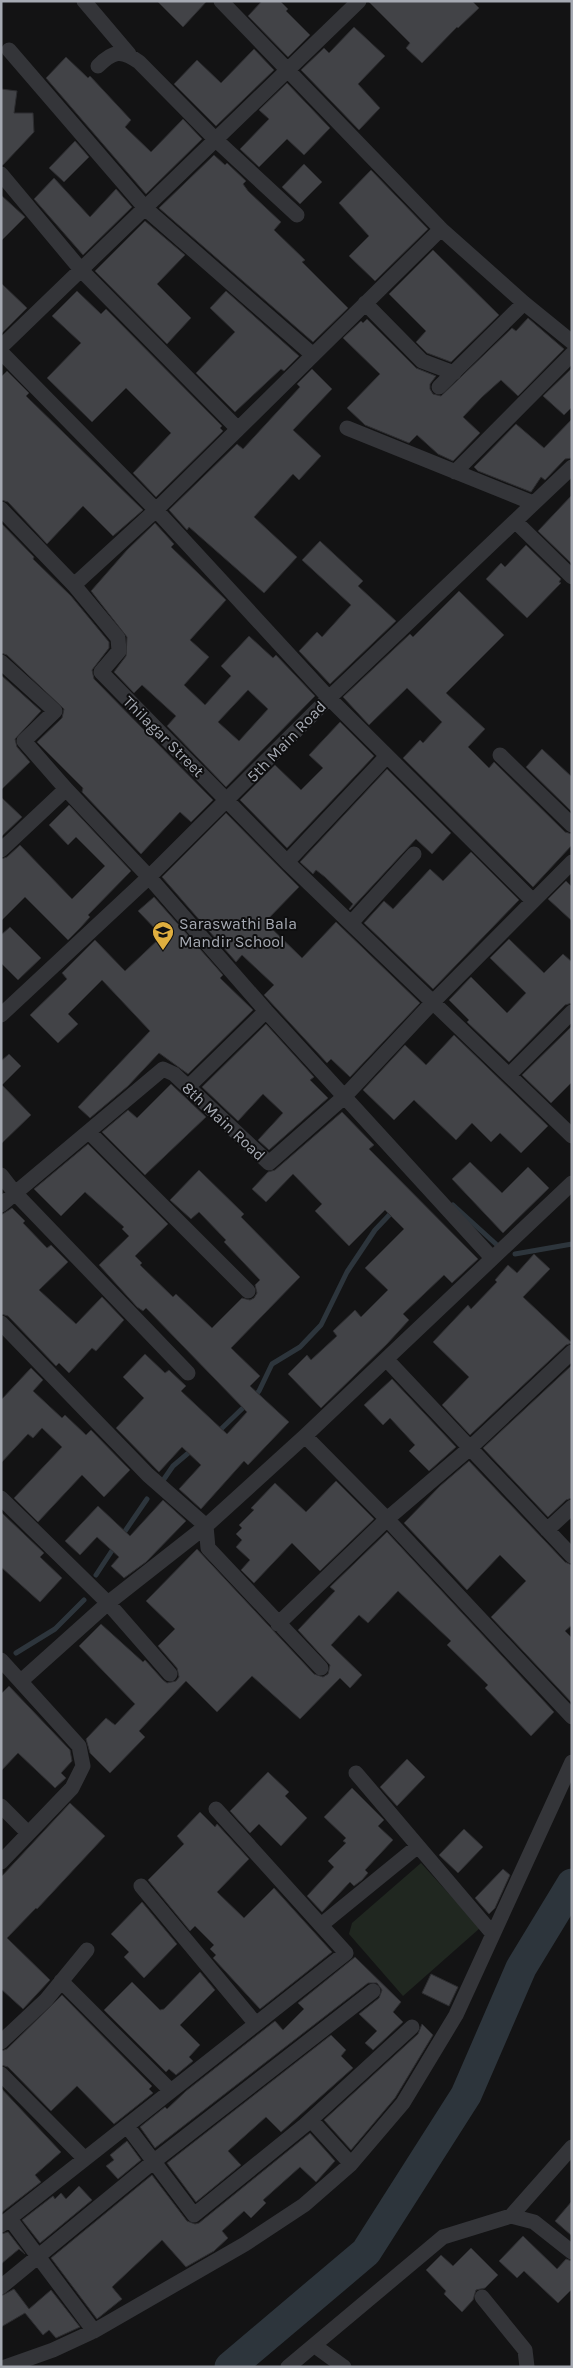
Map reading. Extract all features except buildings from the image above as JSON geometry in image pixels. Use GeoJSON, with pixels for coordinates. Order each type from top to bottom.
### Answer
{"type":"FeatureCollection","features":[{"type":"Feature","properties":{"kind":"street"},"geometry":{"type":"LineString","coordinates":[[84,1],[129,54],[216,140],[296,215]]}},
{"type":"Feature","properties":{"kind":"street"},"geometry":{"type":"LineString","coordinates":[[221,1],[441,229],[524,303],[572,342]]}},
{"type":"Feature","properties":{"kind":"street"},"geometry":{"type":"LineString","coordinates":[[1,347],[82,271],[359,1]]}},
{"type":"Feature","properties":{"kind":"street"},"geometry":{"type":"LineString","coordinates":[[9,50],[146,209],[313,355]]}},
{"type":"Feature","properties":{"kind":"street"},"geometry":{"type":"LineString","coordinates":[[98,66],[108,56],[118,53],[129,54]]}},
{"type":"Feature","properties":{"kind":"street"},"geometry":{"type":"LineString","coordinates":[[1,174],[82,271],[238,430]]}},
{"type":"Feature","properties":{"kind":"street"},"geometry":{"type":"LineString","coordinates":[[1,509],[74,585],[156,510],[441,229]]}},
{"type":"Feature","properties":{"kind":"street"},"geometry":{"type":"LineString","coordinates":[[439,387],[524,303]]}},
{"type":"Feature","properties":{"kind":"street"},"geometry":{"type":"LineString","coordinates":[[366,304],[422,361],[454,373]]}},
{"type":"Feature","properties":{"kind":"street"},"geometry":{"type":"LineString","coordinates":[[1,352],[156,510],[329,698],[533,901]]}},
{"type":"Feature","properties":{"kind":"street"},"geometry":{"type":"LineString","coordinates":[[455,472],[572,354]]}},
{"type":"Feature","properties":{"kind":"street"},"geometry":{"type":"LineString","coordinates":[[348,428],[533,503]]}},
{"type":"Feature","properties":{"kind":"street","name":"5th Main Road"},"geometry":{"type":"LineString","coordinates":[[1,1015],[150,877],[329,698],[572,467]]}},
{"type":"Feature","properties":{"kind":"street"},"geometry":{"type":"LineString","coordinates":[[515,521],[572,577]]}},
{"type":"Feature","properties":{"kind":"street","name":"Thilagar Street"},"geometry":{"type":"LineString","coordinates":[[74,585],[118,638],[119,651],[101,672],[287,862],[572,1136]]}},
{"type":"Feature","properties":{"kind":"street"},"geometry":{"type":"LineString","coordinates":[[1,662],[55,711],[24,741],[66,789],[150,877],[266,1011],[492,1258]]}},
{"type":"Feature","properties":{"kind":"street"},"geometry":{"type":"LineString","coordinates":[[500,755],[572,825]]}},
{"type":"Feature","properties":{"kind":"street"},"geometry":{"type":"LineString","coordinates":[[287,862],[387,756]]}},
{"type":"Feature","properties":{"kind":"street"},"geometry":{"type":"LineString","coordinates":[[1,850],[66,789]]}},
{"type":"Feature","properties":{"kind":"street"},"geometry":{"type":"LineString","coordinates":[[351,923],[414,854]]}},
{"type":"Feature","properties":{"kind":"street","name":"8th Main Road"},"geometry":{"type":"LineString","coordinates":[[1,1205],[163,1069],[174,1074],[269,1163],[344,1097],[433,1002],[572,862]]}},
{"type":"Feature","properties":{"kind":"street"},"geometry":{"type":"LineString","coordinates":[[188,1087],[266,1011]]}},
{"type":"Feature","properties":{"kind":"street"},"geometry":{"type":"LineString","coordinates":[[509,1075],[572,1012]]}},
{"type":"Feature","properties":{"kind":"street"},"geometry":{"type":"LineString","coordinates":[[88,1132],[248,1291]]}},
{"type":"Feature","properties":{"kind":"street"},"geometry":{"type":"LineString","coordinates":[[1,1175],[15,1193],[188,1373]]}},
{"type":"Feature","properties":{"kind":"street"},"geometry":{"type":"LineString","coordinates":[[21,1680],[108,1603],[206,1526],[387,1360],[572,1183]]}},
{"type":"Feature","properties":{"kind":"street"},"geometry":{"type":"LineString","coordinates":[[1,1323],[148,1475],[206,1526],[208,1548],[321,1668]]}},
{"type":"Feature","properties":{"kind":"street"},"geometry":{"type":"LineString","coordinates":[[278,1624],[387,1519],[470,1448],[572,1352]]}},
{"type":"Feature","properties":{"kind":"street"},"geometry":{"type":"LineString","coordinates":[[387,1360],[572,1556]]}},
{"type":"Feature","properties":{"kind":"street"},"geometry":{"type":"LineString","coordinates":[[305,1436],[387,1519],[572,1717]]}},
{"type":"Feature","properties":{"kind":"street"},"geometry":{"type":"LineString","coordinates":[[1,1498],[108,1603],[170,1674]]}},
{"type":"Feature","properties":{"kind":"street"},"geometry":{"type":"LineString","coordinates":[[547,1530],[572,1507]]}},
{"type":"Feature","properties":{"kind":"street"},"geometry":{"type":"LineString","coordinates":[[1,1660],[21,1680],[78,1746],[83,1766],[72,1788],[1,1862]]}},
{"type":"Feature","properties":{"kind":"street"},"geometry":{"type":"LineString","coordinates":[[5,2367],[53,2350],[94,2331],[246,2244],[304,2205],[351,2164],[403,2103],[456,2015],[572,1762]]}},
{"type":"Feature","properties":{"kind":"street"},"geometry":{"type":"LineString","coordinates":[[356,1773],[492,1933]]}},
{"type":"Feature","properties":{"kind":"street"},"geometry":{"type":"LineString","coordinates":[[1,1806],[28,1833]]}},
{"type":"Feature","properties":{"kind":"street"},"geometry":{"type":"LineString","coordinates":[[94,2331],[40,2256],[6,2222],[346,1953],[216,1809]]}},
{"type":"Feature","properties":{"kind":"street"},"geometry":{"type":"LineString","coordinates":[[321,1925],[418,1846]]}},
{"type":"Feature","properties":{"kind":"street"},"geometry":{"type":"LineString","coordinates":[[141,1886],[256,2024]]}},
{"type":"Feature","properties":{"kind":"street"},"geometry":{"type":"LineString","coordinates":[[1,2042],[46,2000],[86,1950]]}},
{"type":"Feature","properties":{"kind":"street"},"geometry":{"type":"LineString","coordinates":[[62,1981],[171,2091]]}},
{"type":"Feature","properties":{"kind":"street"},"geometry":{"type":"LineString","coordinates":[[1,2286],[153,2162],[373,1991]]}},
{"type":"Feature","properties":{"kind":"street"},"geometry":{"type":"LineString","coordinates":[[126,2126],[194,2215],[311,2120],[412,2027]]}},
{"type":"Feature","properties":{"kind":"street"},"geometry":{"type":"LineString","coordinates":[[1,2074],[85,2159]]}},
{"type":"Feature","properties":{"kind":"street"},"geometry":{"type":"LineString","coordinates":[[311,2120],[351,2164]]}},
{"type":"Feature","properties":{"kind":"street"},"geometry":{"type":"LineString","coordinates":[[288,2367],[443,2237],[512,2216],[572,2147]]}},
{"type":"Feature","properties":{"kind":"street"},"geometry":{"type":"LineString","coordinates":[[512,2216],[534,2222],[572,2252]]}},
{"type":"Feature","properties":{"kind":"street"},"geometry":{"type":"LineString","coordinates":[[482,2297],[525,2350],[527,2367]]}},
{"type":"Feature","properties":{"kind":"street"},"geometry":{"type":"LineString","coordinates":[[315,2346],[344,2367]]}},
{"type":"Feature","properties":{"kind":"shaded area"},"geometry":{"type":"Polygon","coordinates":[[[421,1863],[480,1928],[403,1996],[349,1934],[352,1923],[421,1863]]]}},
{"type":"Feature","properties":{"kind":"waterway"},"geometry":{"type":"LineString","coordinates":[[453,1205],[497,1245]]}},
{"type":"Feature","properties":{"kind":"waterway"},"geometry":{"type":"LineString","coordinates":[[254,1397],[259,1391],[272,1364],[300,1347],[321,1325],[347,1272],[375,1230],[393,1211]]}},
{"type":"Feature","properties":{"kind":"waterway"},"geometry":{"type":"LineString","coordinates":[[515,1254],[572,1244]]}},
{"type":"Feature","properties":{"kind":"waterway"},"geometry":{"type":"LineString","coordinates":[[218,1432],[248,1403]]}},
{"type":"Feature","properties":{"kind":"waterway"},"geometry":{"type":"LineString","coordinates":[[164,1479],[173,1466],[193,1449]]}},
{"type":"Feature","properties":{"kind":"waterway"},"geometry":{"type":"LineString","coordinates":[[121,1537],[147,1499]]}},
{"type":"Feature","properties":{"kind":"waterway"},"geometry":{"type":"LineString","coordinates":[[96,1575],[115,1546]]}},
{"type":"Feature","properties":{"kind":"waterway"},"geometry":{"type":"LineString","coordinates":[[16,1653],[55,1629],[84,1600]]}},
{"type":"Feature","properties":{"kind":"waterway"},"geometry":{"type":"LineString","coordinates":[[230,2367],[366,2252],[466,2095],[521,1968],[572,1884]]}},
{"type":"Feature","properties":{"kind":"place","name":"Saraswathi Bala Mandir School"},"geometry":{"type":"Point","coordinates":[163,951]}}]}
